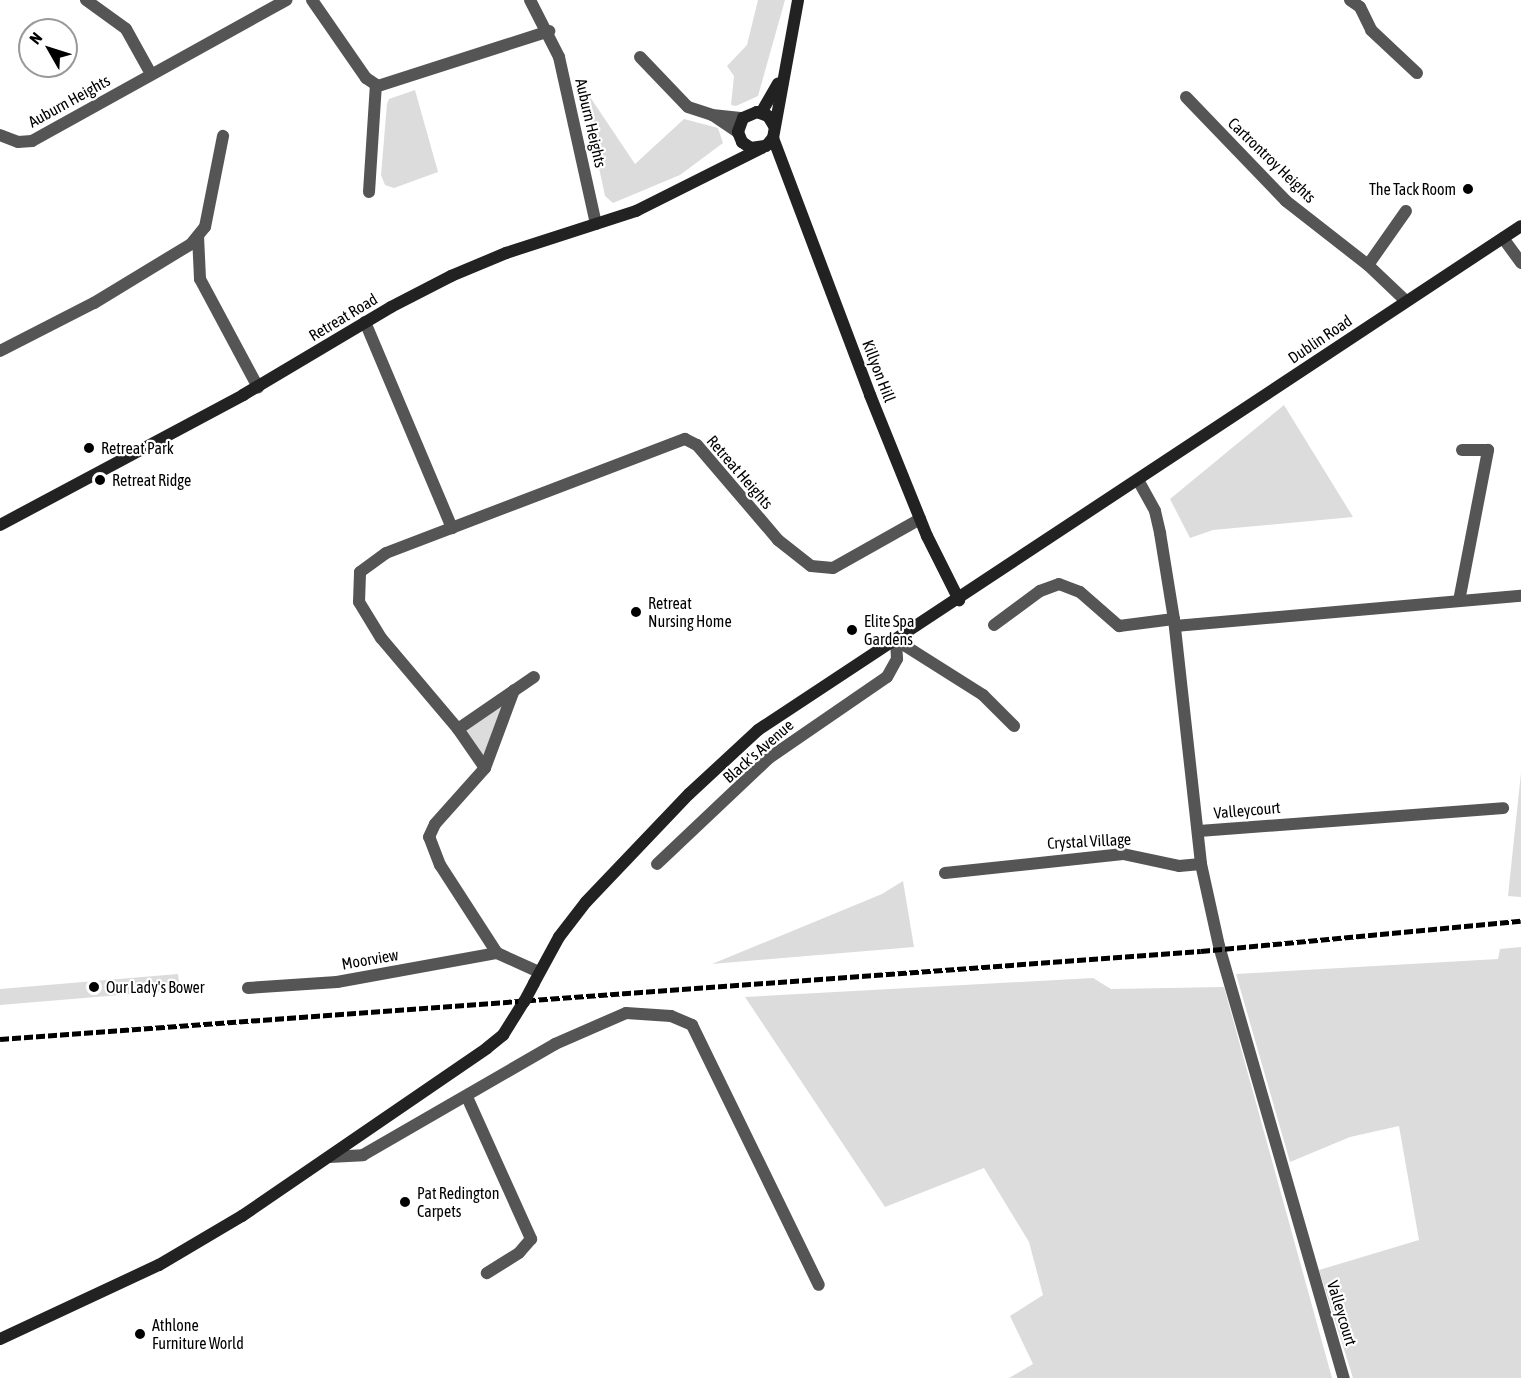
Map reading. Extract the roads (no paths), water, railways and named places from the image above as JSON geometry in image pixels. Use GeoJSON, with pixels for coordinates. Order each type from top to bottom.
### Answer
{"type":"FeatureCollection","features":[{"type":"Feature","properties":{"kind":"main road"},"geometry":{"type":"LineString","coordinates":[[771,141],[798,0]]}},
{"type":"Feature","properties":{"kind":"main road"},"geometry":{"type":"LineString","coordinates":[[771,141],[744,144],[738,132],[743,118],[760,113],[784,72]]}},
{"type":"Feature","properties":{"kind":"main road"},"geometry":{"type":"LineString","coordinates":[[760,113],[771,141]]}},
{"type":"Feature","properties":{"kind":"main road","name":"Retreat Road"},"geometry":{"type":"LineString","coordinates":[[0,525],[258,387],[364,322],[478,264],[636,212],[771,141]]}},
{"type":"Feature","properties":{"kind":"main road","name":"Killyon Hill"},"geometry":{"type":"LineString","coordinates":[[771,141],[920,519],[959,600]]}},
{"type":"Feature","properties":{"kind":"main road","name":"Retreat Road"},"geometry":{"type":"LineString","coordinates":[[717,170],[744,144]]}},
{"type":"Feature","properties":{"kind":"main road","name":"Dublin Road"},"geometry":{"type":"LineString","coordinates":[[0,1339],[159,1265],[329,1157],[503,1035],[536,978],[586,902],[745,741],[777,716],[959,600],[1521,226]]}},
{"type":"Feature","properties":{"kind":"street"},"geometry":{"type":"LineString","coordinates":[[86,0],[126,29],[151,74]]}},
{"type":"Feature","properties":{"kind":"street","name":"Auburn Heights"},"geometry":{"type":"LineString","coordinates":[[0,135],[18,142],[32,141],[286,0]]}},
{"type":"Feature","properties":{"kind":"street"},"geometry":{"type":"LineString","coordinates":[[312,0],[366,78],[376,85]]}},
{"type":"Feature","properties":{"kind":"street","name":"Auburn Heights"},"geometry":{"type":"LineString","coordinates":[[530,0],[549,31],[559,57],[596,224]]}},
{"type":"Feature","properties":{"kind":"street"},"geometry":{"type":"LineString","coordinates":[[1350,0],[1360,7],[1371,30],[1417,73]]}},
{"type":"Feature","properties":{"kind":"street"},"geometry":{"type":"LineString","coordinates":[[376,85],[549,31]]}},
{"type":"Feature","properties":{"kind":"street"},"geometry":{"type":"LineString","coordinates":[[640,57],[684,104],[712,115],[738,132]]}},
{"type":"Feature","properties":{"kind":"street"},"geometry":{"type":"LineString","coordinates":[[369,192],[376,85]]}},
{"type":"Feature","properties":{"kind":"street","name":"Cartrontroy Heights"},"geometry":{"type":"LineString","coordinates":[[1186,97],[1286,201],[1368,265],[1406,301]]}},
{"type":"Feature","properties":{"kind":"street"},"geometry":{"type":"LineString","coordinates":[[712,115],[743,118]]}},
{"type":"Feature","properties":{"kind":"street"},"geometry":{"type":"LineString","coordinates":[[0,351],[94,303],[173,256],[198,236],[205,227],[223,136]]}},
{"type":"Feature","properties":{"kind":"street"},"geometry":{"type":"LineString","coordinates":[[1368,265],[1406,211]]}},
{"type":"Feature","properties":{"kind":"street"},"geometry":{"type":"LineString","coordinates":[[198,236],[200,279],[258,387]]}},
{"type":"Feature","properties":{"kind":"street"},"geometry":{"type":"LineString","coordinates":[[1503,238],[1521,263]]}},
{"type":"Feature","properties":{"kind":"street"},"geometry":{"type":"LineString","coordinates":[[364,322],[452,528]]}},
{"type":"Feature","properties":{"kind":"street","name":"Retreat Heights"},"geometry":{"type":"LineString","coordinates":[[485,768],[458,729],[381,638],[359,602],[360,572],[370,563],[452,528],[685,439],[697,445],[778,540],[811,566],[833,568],[920,519]]}},
{"type":"Feature","properties":{"kind":"street"},"geometry":{"type":"LineString","coordinates":[[1459,601],[1488,450],[1462,450]]}},
{"type":"Feature","properties":{"kind":"street","name":"Valleycourt"},"geometry":{"type":"LineString","coordinates":[[1138,480],[1158,519],[1175,623],[1199,831],[1503,808]]}},
{"type":"Feature","properties":{"kind":"street"},"geometry":{"type":"LineString","coordinates":[[994,625],[1040,591],[1059,584],[1080,592],[1119,626],[1521,596]]}},
{"type":"Feature","properties":{"kind":"street"},"geometry":{"type":"LineString","coordinates":[[896,640],[983,694],[1014,726]]}},
{"type":"Feature","properties":{"kind":"street","name":"Black's Avenue"},"geometry":{"type":"LineString","coordinates":[[657,864],[769,758],[887,677],[897,659],[896,640]]}},
{"type":"Feature","properties":{"kind":"street"},"geometry":{"type":"LineString","coordinates":[[458,729],[534,676]]}},
{"type":"Feature","properties":{"kind":"street"},"geometry":{"type":"LineString","coordinates":[[514,690],[485,768],[435,824],[429,837],[440,865],[497,953],[536,978]]}},
{"type":"Feature","properties":{"kind":"street"},"geometry":{"type":"LineString","coordinates":[[1199,831],[1201,864]]}},
{"type":"Feature","properties":{"kind":"street","name":"Crystal Village"},"geometry":{"type":"LineString","coordinates":[[945,873],[1123,854],[1179,866],[1201,864]]}},
{"type":"Feature","properties":{"kind":"street","name":"Valleycourt"},"geometry":{"type":"LineString","coordinates":[[1201,864],[1219,946],[1344,1378]]}},
{"type":"Feature","properties":{"kind":"street","name":"Moorview"},"geometry":{"type":"LineString","coordinates":[[248,988],[337,982],[497,953]]}},
{"type":"Feature","properties":{"kind":"street"},"geometry":{"type":"LineString","coordinates":[[329,1157],[363,1155],[467,1097],[555,1044],[626,1013],[671,1016],[692,1024],[819,1285]]}},
{"type":"Feature","properties":{"kind":"street"},"geometry":{"type":"LineString","coordinates":[[467,1097],[531,1239],[519,1253],[487,1273]]}},
{"type":"Feature","properties":{"kind":"railway"},"geometry":{"type":"LineString","coordinates":[[0,1039],[1201,951],[1521,921]]}},
{"type":"Feature","properties":{"kind":"place","name":"The Tack Room"},"geometry":{"type":"Point","coordinates":[1468,189]}},
{"type":"Feature","properties":{"kind":"place","name":"Retreat Park"},"geometry":{"type":"Point","coordinates":[89,448]}},
{"type":"Feature","properties":{"kind":"place","name":"Retreat Ridge"},"geometry":{"type":"Point","coordinates":[100,480]}},
{"type":"Feature","properties":{"kind":"place","name":"Retreat Nursing Home"},"geometry":{"type":"Point","coordinates":[636,612]}},
{"type":"Feature","properties":{"kind":"place","name":"Elite Spa Gardens"},"geometry":{"type":"Point","coordinates":[852,630]}},
{"type":"Feature","properties":{"kind":"place","name":"Our Lady's Bower"},"geometry":{"type":"Point","coordinates":[94,987]}},
{"type":"Feature","properties":{"kind":"place","name":"Pat Redington Carpets"},"geometry":{"type":"Point","coordinates":[405,1202]}},
{"type":"Feature","properties":{"kind":"place","name":"Athlone Furniture World"},"geometry":{"type":"Point","coordinates":[140,1334]}}]}
